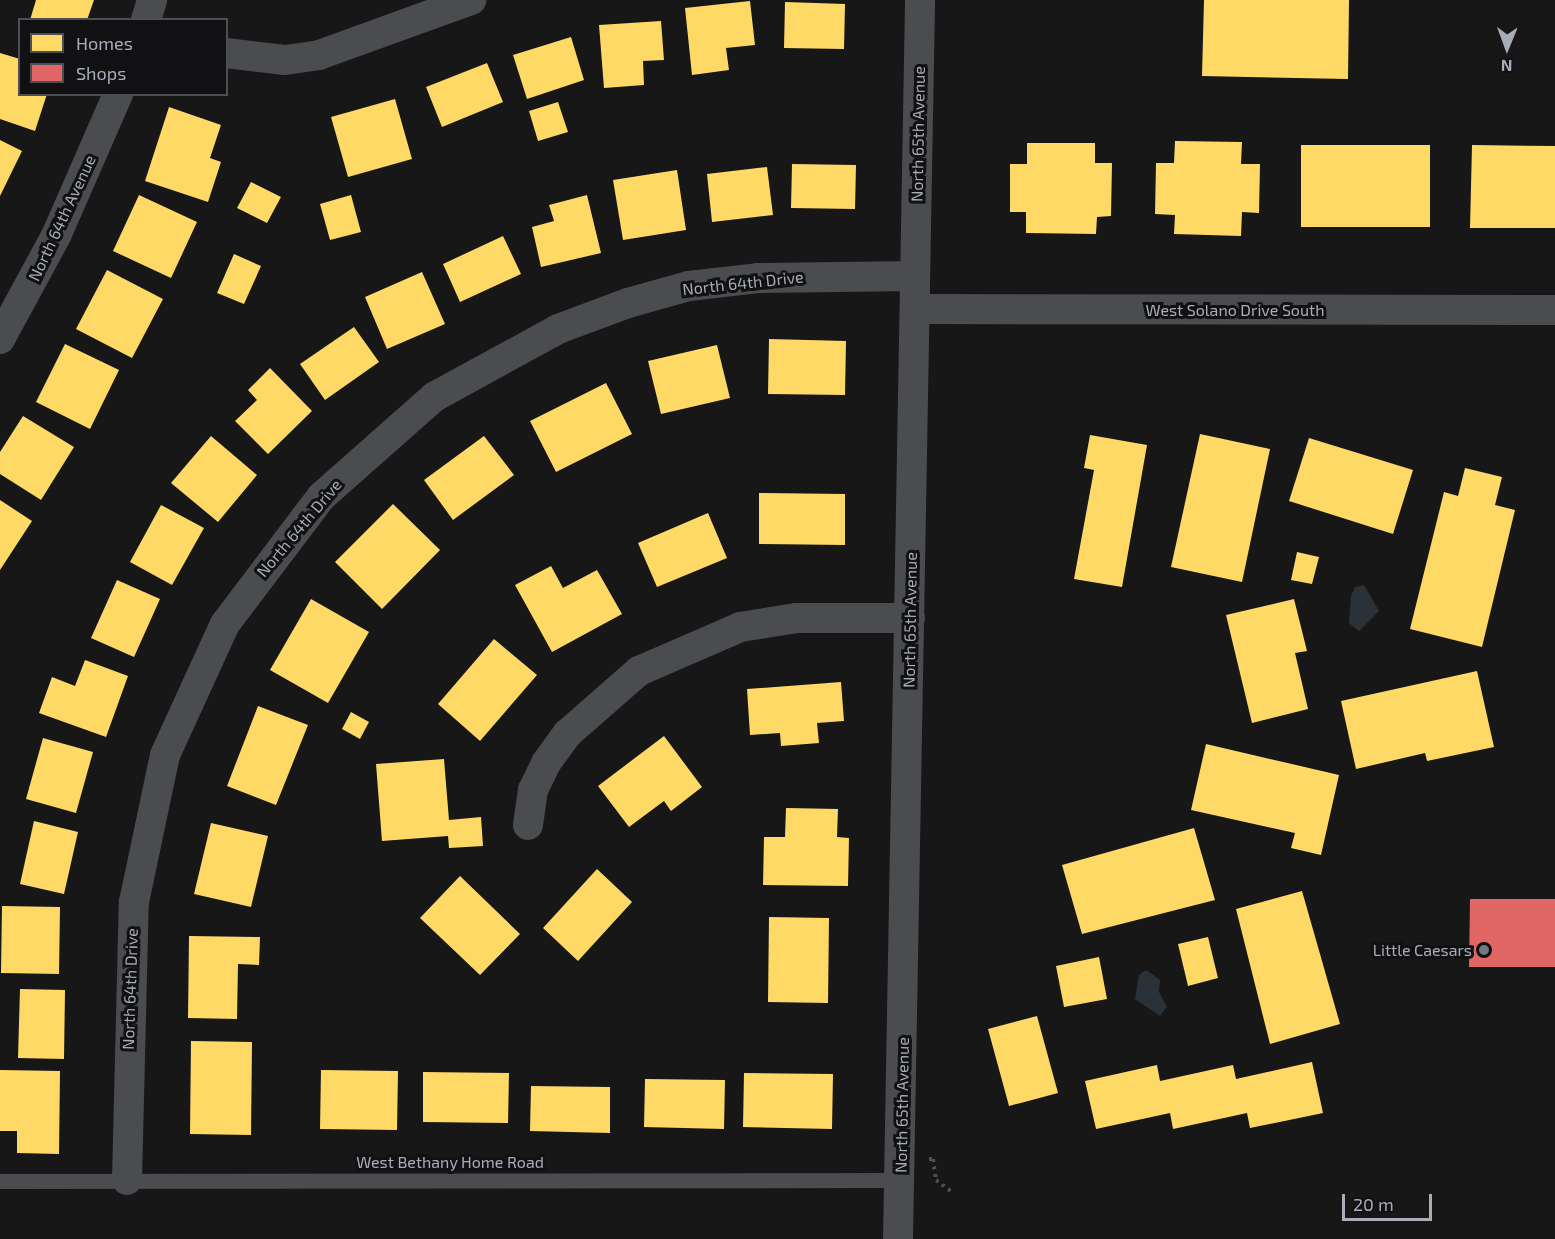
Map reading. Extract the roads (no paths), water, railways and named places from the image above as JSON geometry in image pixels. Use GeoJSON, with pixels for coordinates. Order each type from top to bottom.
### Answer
{"type":"FeatureCollection","features":[{"type":"Feature","properties":{"kind":"street"},"geometry":{"type":"LineString","coordinates":[[147,18],[152,0]]}},
{"type":"Feature","properties":{"kind":"street"},"geometry":{"type":"LineString","coordinates":[[228,53],[285,60],[320,55],[471,0]]}},
{"type":"Feature","properties":{"kind":"street","name":"North 65th Avenue"},"geometry":{"type":"LineString","coordinates":[[898,1239],[901,1180],[920,0]]}},
{"type":"Feature","properties":{"kind":"street","name":"North 64th Avenue"},"geometry":{"type":"LineString","coordinates":[[0,339],[56,236],[117,96]]}},
{"type":"Feature","properties":{"kind":"street","name":"North 64th Drive"},"geometry":{"type":"LineString","coordinates":[[127,1180],[134,902],[165,755],[225,624],[321,497],[434,398],[558,329],[628,303],[689,286],[758,278],[915,276]]}},
{"type":"Feature","properties":{"kind":"street","name":"West Solano Drive South"},"geometry":{"type":"LineString","coordinates":[[915,309],[1555,310]]}},
{"type":"Feature","properties":{"kind":"street"},"geometry":{"type":"LineString","coordinates":[[528,825],[533,790],[546,763],[567,734],[639,671],[740,627],[797,618],[910,618]]}},
{"type":"Feature","properties":{"kind":"lane","name":"West Bethany Home Road"},"geometry":{"type":"LineString","coordinates":[[0,1181],[901,1180]]}},
{"type":"Feature","properties":{"kind":"place","name":"Little Caesars"},"geometry":{"type":"Point","coordinates":[1484,950]}}]}
